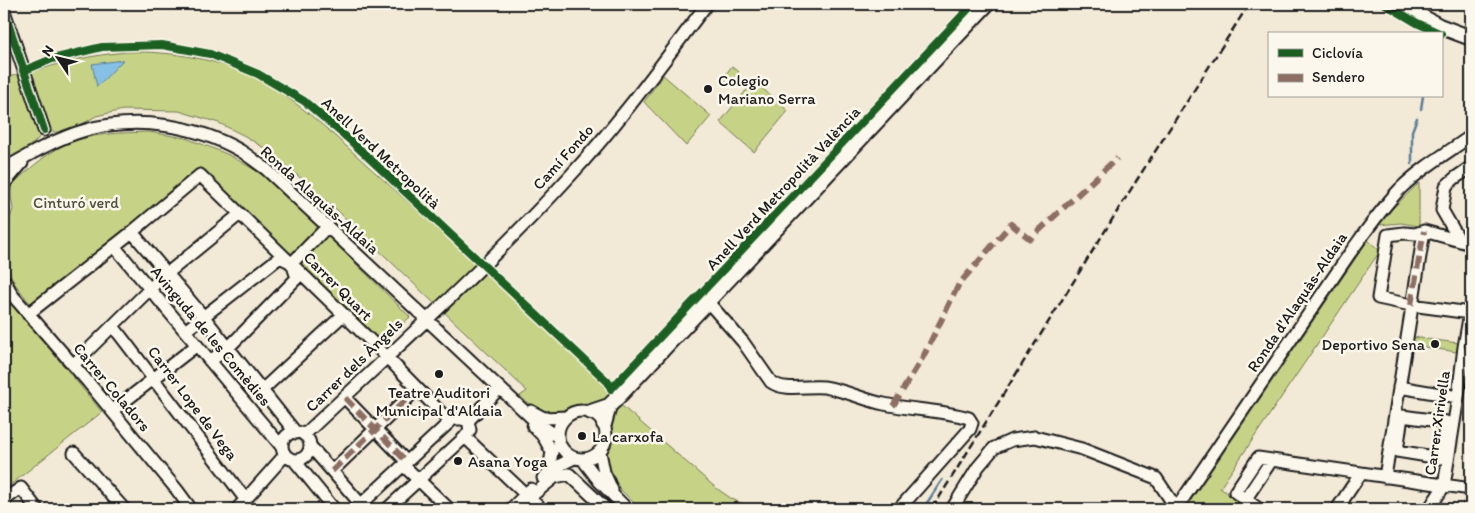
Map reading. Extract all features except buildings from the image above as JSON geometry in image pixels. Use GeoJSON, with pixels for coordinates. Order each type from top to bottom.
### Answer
{"type":"FeatureCollection","features":[{"type":"Feature","properties":{"kind":"main road"},"geometry":{"type":"LineString","coordinates":[[591,412],[609,406],[987,4]]}},
{"type":"Feature","properties":{"kind":"main road"},"geometry":{"type":"LineString","coordinates":[[1398,4],[1440,26],[1471,38]]}},
{"type":"Feature","properties":{"kind":"main road"},"geometry":{"type":"LineString","coordinates":[[604,424],[609,406]]}},
{"type":"Feature","properties":{"kind":"street","name":"Camí Fondo"},"geometry":{"type":"LineString","coordinates":[[427,319],[475,273],[570,175],[649,80],[707,4]]}},
{"type":"Feature","properties":{"kind":"street"},"geometry":{"type":"LineString","coordinates":[[4,11],[44,130],[38,150]]}},
{"type":"Feature","properties":{"kind":"street","name":"Ronda Alaquàs-Aldaia"},"geometry":{"type":"LineString","coordinates":[[4,169],[59,140],[86,130],[110,125],[139,123],[170,126],[206,135],[240,151],[266,169],[516,403]]}},
{"type":"Feature","properties":{"kind":"street"},"geometry":{"type":"LineString","coordinates":[[44,130],[59,140]]}},
{"type":"Feature","properties":{"kind":"street","name":"Ronda d'Alaquàs-Aldaia"},"geometry":{"type":"LineString","coordinates":[[1176,509],[1378,214],[1401,188],[1422,170],[1471,136]]}},
{"type":"Feature","properties":{"kind":"street","name":"Ronda Alaquàs-Aldaia"},"geometry":{"type":"LineString","coordinates":[[4,184],[38,150]]}},
{"type":"Feature","properties":{"kind":"street"},"geometry":{"type":"LineString","coordinates":[[1466,242],[1442,210],[1446,186],[1471,167]]}},
{"type":"Feature","properties":{"kind":"street","name":"Carrer Quart"},"geometry":{"type":"LineString","coordinates":[[132,232],[200,175],[292,263],[450,422]]}},
{"type":"Feature","properties":{"kind":"street"},"geometry":{"type":"LineString","coordinates":[[72,365],[166,274],[240,214]]}},
{"type":"Feature","properties":{"kind":"street"},"geometry":{"type":"LineString","coordinates":[[292,263],[328,226]]}},
{"type":"Feature","properties":{"kind":"street"},"geometry":{"type":"LineString","coordinates":[[28,314],[132,232]]}},
{"type":"Feature","properties":{"kind":"street","name":"Avinguda de les Comèdies"},"geometry":{"type":"LineString","coordinates":[[132,232],[203,316],[261,391],[300,434]]}},
{"type":"Feature","properties":{"kind":"street"},"geometry":{"type":"LineString","coordinates":[[1466,242],[1424,232],[1415,234],[1404,232],[1388,235],[1378,298],[1411,305],[1471,309]]}},
{"type":"Feature","properties":{"kind":"street"},"geometry":{"type":"LineString","coordinates":[[1385,477],[1424,232]]}},
{"type":"Feature","properties":{"kind":"street","name":"Avinguda de les Comèdies"},"geometry":{"type":"LineString","coordinates":[[114,246],[334,509]]}},
{"type":"Feature","properties":{"kind":"street"},"geometry":{"type":"LineString","coordinates":[[185,331],[280,256],[292,263],[297,278],[228,348],[210,361]]}},
{"type":"Feature","properties":{"kind":"street","name":"Carrer Coladors"},"geometry":{"type":"LineString","coordinates":[[6,284],[28,314],[112,411],[189,508]]}},
{"type":"Feature","properties":{"kind":"street"},"geometry":{"type":"LineString","coordinates":[[708,302],[743,342],[771,382],[776,385],[827,387],[884,404],[969,418],[972,423],[970,429],[899,509]]}},
{"type":"Feature","properties":{"kind":"street","name":"Carrer Xirivella"},"geometry":{"type":"LineString","coordinates":[[1444,486],[1467,346],[1471,309]]}},
{"type":"Feature","properties":{"kind":"street"},"geometry":{"type":"LineString","coordinates":[[261,391],[343,315]]}},
{"type":"Feature","properties":{"kind":"street","name":"Carrer dels Àngels"},"geometry":{"type":"LineString","coordinates":[[300,434],[344,398],[427,319]]}},
{"type":"Feature","properties":{"kind":"street","name":"Carrer Lope de Vega"},"geometry":{"type":"LineString","coordinates":[[113,326],[246,500]]}},
{"type":"Feature","properties":{"kind":"street"},"geometry":{"type":"LineString","coordinates":[[112,411],[197,345]]}},
{"type":"Feature","properties":{"kind":"street"},"geometry":{"type":"LineString","coordinates":[[468,421],[500,388]]}},
{"type":"Feature","properties":{"kind":"street"},"geometry":{"type":"LineString","coordinates":[[1399,388],[1458,397]]}},
{"type":"Feature","properties":{"kind":"street"},"geometry":{"type":"LineString","coordinates":[[332,471],[417,389]]}},
{"type":"Feature","properties":{"kind":"street"},"geometry":{"type":"LineString","coordinates":[[344,398],[375,429],[418,480],[449,509]]}},
{"type":"Feature","properties":{"kind":"street"},"geometry":{"type":"LineString","coordinates":[[512,509],[554,468],[579,459],[592,458],[600,452],[606,440],[604,424],[591,412],[578,411],[566,417],[544,418],[516,403]]}},
{"type":"Feature","properties":{"kind":"street"},"geometry":{"type":"LineString","coordinates":[[516,403],[559,441],[567,454],[579,459],[623,506]]}},
{"type":"Feature","properties":{"kind":"street"},"geometry":{"type":"LineString","coordinates":[[516,403],[523,417],[543,436],[548,444],[552,452],[550,464]]}},
{"type":"Feature","properties":{"kind":"street"},"geometry":{"type":"LineString","coordinates":[[1402,416],[1446,422],[1440,458],[1397,450],[1402,416]]}},
{"type":"Feature","properties":{"kind":"street"},"geometry":{"type":"LineString","coordinates":[[526,494],[550,464],[559,441],[560,426],[566,417]]}},
{"type":"Feature","properties":{"kind":"street"},"geometry":{"type":"LineString","coordinates":[[287,454],[284,441],[287,436],[300,434],[308,440],[310,447],[332,471],[360,508],[453,419],[468,421]]}},
{"type":"Feature","properties":{"kind":"street"},"geometry":{"type":"LineString","coordinates":[[387,509],[465,437],[470,430],[468,421]]}},
{"type":"Feature","properties":{"kind":"street"},"geometry":{"type":"LineString","coordinates":[[952,509],[978,467],[994,448],[1012,440],[1035,436],[1082,449],[1156,478],[1176,509]]}},
{"type":"Feature","properties":{"kind":"street"},"geometry":{"type":"LineString","coordinates":[[465,437],[541,509]]}},
{"type":"Feature","properties":{"kind":"street"},"geometry":{"type":"LineString","coordinates":[[287,454],[299,460],[310,447]]}},
{"type":"Feature","properties":{"kind":"street"},"geometry":{"type":"LineString","coordinates":[[600,452],[604,472],[623,506]]}},
{"type":"Feature","properties":{"kind":"street"},"geometry":{"type":"LineString","coordinates":[[74,453],[124,509]]}},
{"type":"Feature","properties":{"kind":"street"},"geometry":{"type":"LineString","coordinates":[[238,509],[287,454]]}},
{"type":"Feature","properties":{"kind":"street"},"geometry":{"type":"LineString","coordinates":[[1259,509],[1235,492],[1258,458],[1471,490]]}},
{"type":"Feature","properties":{"kind":"street"},"geometry":{"type":"LineString","coordinates":[[1245,500],[1271,461]]}},
{"type":"Feature","properties":{"kind":"street"},"geometry":{"type":"LineString","coordinates":[[604,472],[620,496],[635,509]]}},
{"type":"Feature","properties":{"kind":"street"},"geometry":{"type":"LineString","coordinates":[[526,494],[534,494],[555,477],[569,474],[606,509]]}},
{"type":"Feature","properties":{"kind":"street"},"geometry":{"type":"LineString","coordinates":[[1337,509],[1360,474]]}},
{"type":"Feature","properties":{"kind":"street"},"geometry":{"type":"LineString","coordinates":[[1429,509],[1444,486]]}},
{"type":"Feature","properties":{"kind":"street"},"geometry":{"type":"LineString","coordinates":[[4,500],[21,488],[37,509]]}},
{"type":"Feature","properties":{"kind":"street"},"geometry":{"type":"LineString","coordinates":[[1470,509],[1471,501]]}},
{"type":"Feature","properties":{"kind":"green space"},"geometry":{"type":"Polygon","coordinates":[[[127,52],[179,55],[213,62],[246,73],[270,86],[326,128],[478,265],[437,306],[338,211],[272,153],[219,123],[179,111],[123,110],[96,116],[81,125],[63,132],[47,132],[27,74],[76,60],[127,52]]]}},
{"type":"Feature","properties":{"kind":"green space"},"geometry":{"type":"Polygon","coordinates":[[[732,66],[739,72],[727,87],[720,82],[732,66]]]}},
{"type":"Feature","properties":{"kind":"green space","name":"Cinturó verd"},"geometry":{"type":"Polygon","coordinates":[[[20,73],[41,135],[35,142],[4,163],[4,79],[20,73]]]}},
{"type":"Feature","properties":{"kind":"green space"},"geometry":{"type":"Polygon","coordinates":[[[663,75],[711,116],[686,146],[644,102],[663,75]]]}},
{"type":"Feature","properties":{"kind":"green space"},"geometry":{"type":"Polygon","coordinates":[[[754,81],[788,111],[754,152],[720,122],[754,81]]]}},
{"type":"Feature","properties":{"kind":"green space","name":"Cinturó verd"},"geometry":{"type":"Polygon","coordinates":[[[149,132],[185,138],[207,146],[229,155],[269,178],[410,317],[383,343],[200,169],[32,306],[15,284],[4,260],[4,230],[13,209],[12,184],[48,154],[72,142],[104,134],[149,132]]]}},
{"type":"Feature","properties":{"kind":"green space"},"geometry":{"type":"Polygon","coordinates":[[[1419,183],[1419,226],[1401,223],[1379,225],[1392,209],[1419,183]]]}},
{"type":"Feature","properties":{"kind":"green space"},"geometry":{"type":"Polygon","coordinates":[[[1368,240],[1380,251],[1220,488],[1251,509],[1185,509],[1368,240]]]}},
{"type":"Feature","properties":{"kind":"green space"},"geometry":{"type":"Polygon","coordinates":[[[483,268],[614,391],[604,403],[594,406],[580,406],[552,414],[536,409],[520,396],[527,391],[442,310],[483,268]]]}},
{"type":"Feature","properties":{"kind":"green space"},"geometry":{"type":"Polygon","coordinates":[[[4,294],[102,412],[4,490],[4,294]]]}},
{"type":"Feature","properties":{"kind":"green space","name":"Deportivo Sena"},"geometry":{"type":"Polygon","coordinates":[[[1412,337],[1458,343],[1457,352],[1411,345],[1412,337]]]}},
{"type":"Feature","properties":{"kind":"green space"},"geometry":{"type":"Polygon","coordinates":[[[622,406],[716,488],[732,499],[754,509],[640,509],[616,485],[610,473],[606,455],[613,438],[611,415],[622,406]]]}},
{"type":"Feature","properties":{"kind":"water"},"geometry":{"type":"Polygon","coordinates":[[[123,60],[97,87],[92,64],[123,60]]]}},
{"type":"Feature","properties":{"kind":"waterway"},"geometry":{"type":"LineString","coordinates":[[1421,109],[1423,98]]}},
{"type":"Feature","properties":{"kind":"waterway"},"geometry":{"type":"LineString","coordinates":[[1412,164],[1412,131],[1417,118]]}},
{"type":"Feature","properties":{"kind":"waterway"},"geometry":{"type":"LineString","coordinates":[[923,509],[942,480]]}},
{"type":"Feature","properties":{"kind":"railway"},"geometry":{"type":"LineString","coordinates":[[932,509],[1249,4]]}},
{"type":"Feature","properties":{"kind":"marked path"},"geometry":{"type":"LineString","coordinates":[[893,406],[923,357],[959,284],[1011,224],[1030,239],[1117,158]]}},
{"type":"Feature","properties":{"kind":"marked path"},"geometry":{"type":"LineString","coordinates":[[1411,305],[1424,231]]}},
{"type":"Feature","properties":{"kind":"marked path"},"geometry":{"type":"LineString","coordinates":[[1464,347],[1471,345]]}},
{"type":"Feature","properties":{"kind":"marked path"},"geometry":{"type":"LineString","coordinates":[[332,471],[417,389]]}},
{"type":"Feature","properties":{"kind":"marked path"},"geometry":{"type":"LineString","coordinates":[[345,398],[407,462]]}},
{"type":"Feature","properties":{"kind":"marked path"},"geometry":{"type":"LineString","coordinates":[[1470,509],[1471,501]]}},
{"type":"Feature","properties":{"kind":"cycle path","name":"Anell Verd Metropolità"},"geometry":{"type":"LineString","coordinates":[[23,71],[52,59],[102,47],[162,45],[210,54],[258,74],[304,101],[351,141],[608,382],[611,389],[973,4]]}},
{"type":"Feature","properties":{"kind":"cycle path"},"geometry":{"type":"LineString","coordinates":[[1385,4],[1437,32]]}},
{"type":"Feature","properties":{"kind":"cycle path"},"geometry":{"type":"LineString","coordinates":[[4,11],[44,130]]}},
{"type":"Feature","properties":{"kind":"place","name":"Colegio Mariano Serra"},"geometry":{"type":"Point","coordinates":[708,89]}},
{"type":"Feature","properties":{"kind":"place","name":"Deportivo Sena"},"geometry":{"type":"Point","coordinates":[1435,344]}},
{"type":"Feature","properties":{"kind":"place","name":"Teatre Auditori Municipal d'Aldaia"},"geometry":{"type":"Point","coordinates":[439,374]}},
{"type":"Feature","properties":{"kind":"place","name":"La carxofa"},"geometry":{"type":"Point","coordinates":[582,436]}},
{"type":"Feature","properties":{"kind":"place","name":"Asana Yoga"},"geometry":{"type":"Point","coordinates":[458,461]}}]}
